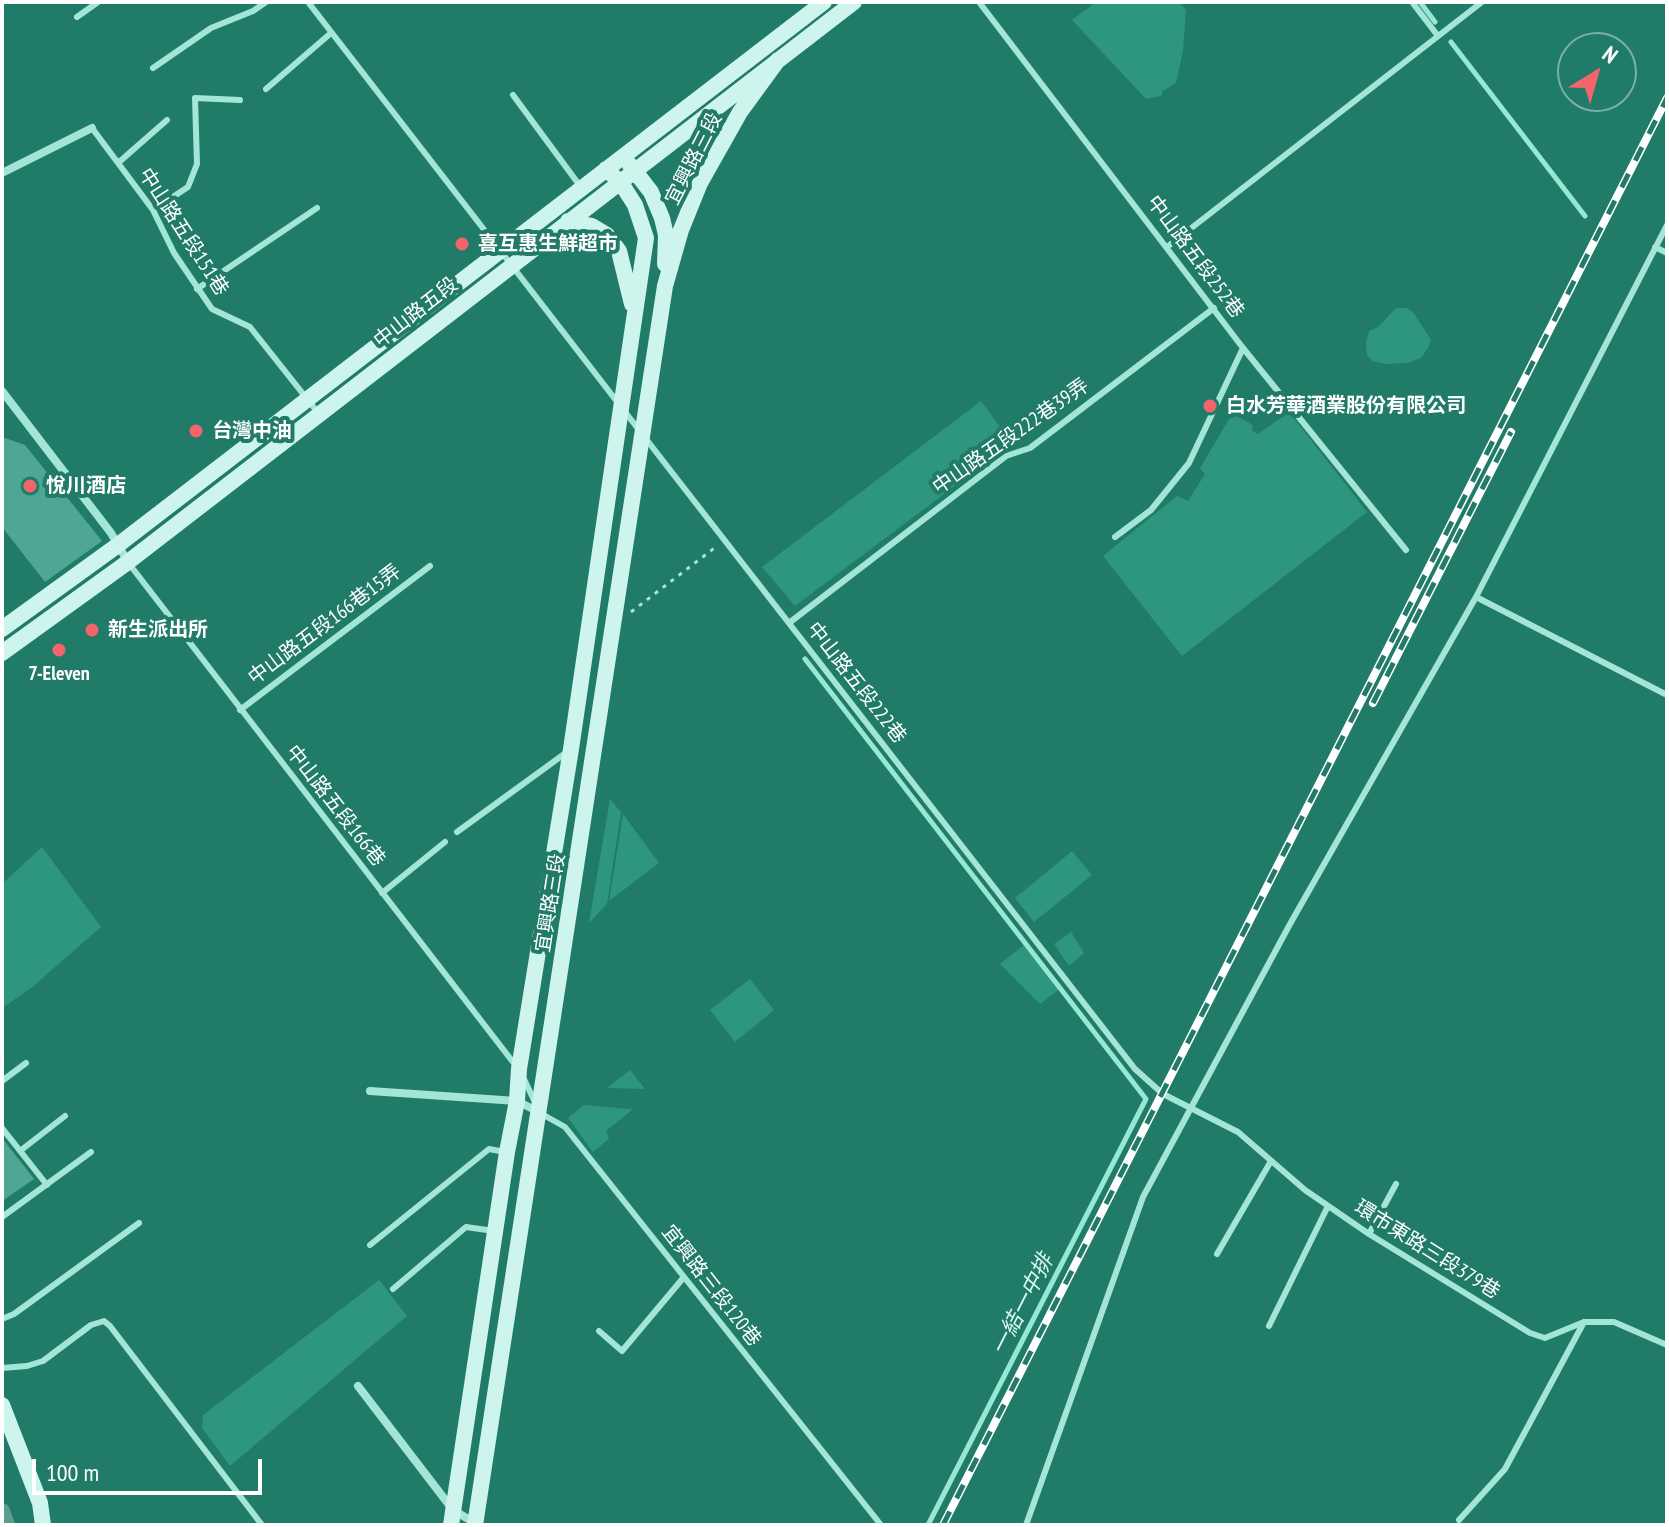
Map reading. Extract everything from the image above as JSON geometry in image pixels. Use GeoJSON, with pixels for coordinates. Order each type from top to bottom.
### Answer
{"type":"FeatureCollection","features":[{"type":"Feature","properties":{"kind":"street","name":"中山路五段"},"geometry":{"type":"LineString","coordinates":[[2,653],[128,562],[319,414],[506,258],[582,188],[824,2]]}},
{"type":"Feature","properties":{"kind":"street","name":"中山路五段"},"geometry":{"type":"LineString","coordinates":[[2,629],[118,545],[306,398],[506,258],[568,221],[621,183],[854,2]]}},
{"type":"Feature","properties":{"kind":"street","name":"宜興路三段"},"geometry":{"type":"LineString","coordinates":[[475,1524],[665,286],[681,230],[700,183],[740,112],[778,60]]}},
{"type":"Feature","properties":{"kind":"street"},"geometry":{"type":"LineString","coordinates":[[2,173],[92,128]]}},
{"type":"Feature","properties":{"kind":"street","name":"宜興路三段"},"geometry":{"type":"LineString","coordinates":[[622,157],[651,192],[662,218],[666,235],[665,286]]}},
{"type":"Feature","properties":{"kind":"street","name":"宜興路三段"},"geometry":{"type":"LineString","coordinates":[[452,1518],[494,1231],[517,1101],[519,1069],[571,749],[646,238],[635,205],[621,183],[606,169]]}},
{"type":"Feature","properties":{"kind":"street","name":"宜興路三段"},"geometry":{"type":"LineString","coordinates":[[568,221],[592,226],[607,235],[619,251],[630,291],[633,317]]}},
{"type":"Feature","properties":{"kind":"street"},"geometry":{"type":"LineString","coordinates":[[2,391],[128,562]]}},
{"type":"Feature","properties":{"kind":"street"},"geometry":{"type":"LineString","coordinates":[[370,1091],[517,1101],[540,1113]]}},
{"type":"Feature","properties":{"kind":"street"},"geometry":{"type":"LineString","coordinates":[[358,1386],[452,1518],[475,1524]]}},
{"type":"Feature","properties":{"kind":"street"},"geometry":{"type":"LineString","coordinates":[[2,1405],[40,1503],[43,1525]]}},
{"type":"Feature","properties":{"kind":"lane"},"geometry":{"type":"LineString","coordinates":[[77,17],[98,2]]}},
{"type":"Feature","properties":{"kind":"lane"},"geometry":{"type":"LineString","coordinates":[[153,68],[211,28],[253,11],[266,2]]}},
{"type":"Feature","properties":{"kind":"lane","name":"中山路五段222巷"},"geometry":{"type":"LineString","coordinates":[[308,2],[1135,1069],[1163,1094],[1189,1106]]}},
{"type":"Feature","properties":{"kind":"lane","name":"中山路五段252巷"},"geometry":{"type":"LineString","coordinates":[[979,2],[1243,348],[1189,463],[1151,510],[1115,537]]}},
{"type":"Feature","properties":{"kind":"lane"},"geometry":{"type":"LineString","coordinates":[[1412,2],[1438,36]]}},
{"type":"Feature","properties":{"kind":"lane"},"geometry":{"type":"LineString","coordinates":[[1167,247],[1482,2]]}},
{"type":"Feature","properties":{"kind":"lane"},"geometry":{"type":"LineString","coordinates":[[266,89],[331,33]]}},
{"type":"Feature","properties":{"kind":"lane"},"geometry":{"type":"LineString","coordinates":[[513,95],[582,188]]}},
{"type":"Feature","properties":{"kind":"lane"},"geometry":{"type":"LineString","coordinates":[[153,210],[188,187],[197,164],[195,98],[240,100]]}},
{"type":"Feature","properties":{"kind":"lane"},"geometry":{"type":"LineString","coordinates":[[118,163],[167,120]]}},
{"type":"Feature","properties":{"kind":"lane","name":"中山路五段151巷"},"geometry":{"type":"LineString","coordinates":[[92,128],[153,210],[174,253],[212,309],[250,327],[319,414]]}},
{"type":"Feature","properties":{"kind":"lane"},"geometry":{"type":"LineString","coordinates":[[197,289],[317,208]]}},
{"type":"Feature","properties":{"kind":"lane"},"geometry":{"type":"LineString","coordinates":[[1026,1525],[1143,1197],[1189,1106],[1476,597],[1667,225]]}},
{"type":"Feature","properties":{"kind":"lane"},"geometry":{"type":"LineString","coordinates":[[1655,247],[1667,253]]}},
{"type":"Feature","properties":{"kind":"lane","name":"中山路五段222巷39弄"},"geometry":{"type":"LineString","coordinates":[[789,623],[1006,456],[1030,448],[1214,308]]}},
{"type":"Feature","properties":{"kind":"lane"},"geometry":{"type":"LineString","coordinates":[[1243,348],[1406,550]]}},
{"type":"Feature","properties":{"kind":"lane","name":"中山路五段166巷"},"geometry":{"type":"LineString","coordinates":[[128,562],[519,1069]]}},
{"type":"Feature","properties":{"kind":"lane","name":"中山路五段166巷15弄"},"geometry":{"type":"LineString","coordinates":[[240,710],[430,566]]}},
{"type":"Feature","properties":{"kind":"lane"},"geometry":{"type":"LineString","coordinates":[[1476,597],[1667,695]]}},
{"type":"Feature","properties":{"kind":"lane"},"geometry":{"type":"LineString","coordinates":[[457,832],[571,749]]}},
{"type":"Feature","properties":{"kind":"lane"},"geometry":{"type":"LineString","coordinates":[[382,893],[445,842]]}},
{"type":"Feature","properties":{"kind":"lane"},"geometry":{"type":"LineString","coordinates":[[2,1081],[26,1063]]}},
{"type":"Feature","properties":{"kind":"lane","name":"宜興路三段120巷"},"geometry":{"type":"LineString","coordinates":[[519,1069],[540,1113],[565,1127],[881,1525]]}},
{"type":"Feature","properties":{"kind":"lane","name":"環市東路三段379巷"},"geometry":{"type":"LineString","coordinates":[[1189,1106],[1238,1132],[1328,1206],[1369,1234],[1530,1333],[1545,1338],[1584,1322],[1614,1322],[1667,1345]]}},
{"type":"Feature","properties":{"kind":"lane"},"geometry":{"type":"LineString","coordinates":[[20,1151],[65,1116]]}},
{"type":"Feature","properties":{"kind":"lane"},"geometry":{"type":"LineString","coordinates":[[2,1128],[47,1185]]}},
{"type":"Feature","properties":{"kind":"lane"},"geometry":{"type":"LineString","coordinates":[[370,1245],[489,1149],[507,1152]]}},
{"type":"Feature","properties":{"kind":"lane"},"geometry":{"type":"LineString","coordinates":[[2,1217],[91,1152]]}},
{"type":"Feature","properties":{"kind":"lane"},"geometry":{"type":"LineString","coordinates":[[1217,1254],[1271,1161]]}},
{"type":"Feature","properties":{"kind":"lane"},"geometry":{"type":"LineString","coordinates":[[1369,1234],[1396,1184]]}},
{"type":"Feature","properties":{"kind":"lane"},"geometry":{"type":"LineString","coordinates":[[1269,1326],[1328,1206]]}},
{"type":"Feature","properties":{"kind":"lane"},"geometry":{"type":"LineString","coordinates":[[2,1319],[14,1314],[139,1223]]}},
{"type":"Feature","properties":{"kind":"lane"},"geometry":{"type":"LineString","coordinates":[[393,1289],[466,1227],[494,1231]]}},
{"type":"Feature","properties":{"kind":"lane"},"geometry":{"type":"LineString","coordinates":[[599,1331],[622,1351],[684,1277]]}},
{"type":"Feature","properties":{"kind":"lane"},"geometry":{"type":"LineString","coordinates":[[2,1368],[43,1361],[91,1325],[104,1321],[262,1525]]}},
{"type":"Feature","properties":{"kind":"lane"},"geometry":{"type":"LineString","coordinates":[[1459,1520],[1505,1469],[1584,1322]]}},
{"type":"Feature","properties":{"kind":"path"},"geometry":{"type":"LineString","coordinates":[[612,627],[725,540]]}},
{"type":"Feature","properties":{"kind":"green space"},"geometry":{"type":"Polygon","coordinates":[[[1096,2],[1179,2],[1186,10],[1183,51],[1176,83],[1163,91],[1161,96],[1146,99],[1072,20],[1096,2]]]}},
{"type":"Feature","properties":{"kind":"green space"},"geometry":{"type":"Polygon","coordinates":[[[1396,308],[1413,312],[1431,340],[1428,348],[1421,358],[1407,363],[1372,361],[1367,355],[1369,331],[1378,327],[1396,308]]]}},
{"type":"Feature","properties":{"kind":"green space"},"geometry":{"type":"Polygon","coordinates":[[[981,401],[1012,443],[795,606],[762,567],[981,401]]]}},
{"type":"Feature","properties":{"kind":"green space"},"geometry":{"type":"Polygon","coordinates":[[[1289,412],[1367,512],[1182,656],[1103,556],[1177,496],[1188,501],[1205,474],[1200,468],[1232,414],[1253,425],[1252,430],[1258,434],[1289,412]]]}},
{"type":"Feature","properties":{"kind":"green space"},"geometry":{"type":"Polygon","coordinates":[[[610,799],[621,812],[607,904],[589,923],[610,799]]]}},
{"type":"Feature","properties":{"kind":"green space"},"geometry":{"type":"Polygon","coordinates":[[[623,814],[659,863],[609,901],[623,814]]]}},
{"type":"Feature","properties":{"kind":"green space"},"geometry":{"type":"Polygon","coordinates":[[[42,847],[101,927],[30,989],[2,1008],[2,884],[42,847]]]}},
{"type":"Feature","properties":{"kind":"green space"},"geometry":{"type":"Polygon","coordinates":[[[1072,851],[1092,875],[1034,922],[1015,898],[1072,851]]]}},
{"type":"Feature","properties":{"kind":"green space"},"geometry":{"type":"Polygon","coordinates":[[[1071,932],[1084,953],[1069,966],[1054,944],[1071,932]]]}},
{"type":"Feature","properties":{"kind":"green space"},"geometry":{"type":"Polygon","coordinates":[[[1025,944],[1061,988],[1040,1004],[1000,964],[1025,944]]]}},
{"type":"Feature","properties":{"kind":"green space"},"geometry":{"type":"Polygon","coordinates":[[[750,979],[774,1010],[735,1042],[710,1010],[750,979]]]}},
{"type":"Feature","properties":{"kind":"green space"},"geometry":{"type":"Polygon","coordinates":[[[630,1070],[645,1089],[607,1088],[630,1070]]]}},
{"type":"Feature","properties":{"kind":"green space"},"geometry":{"type":"Polygon","coordinates":[[[584,1105],[633,1109],[606,1131],[609,1139],[593,1152],[568,1118],[584,1105]]]}},
{"type":"Feature","properties":{"kind":"green space"},"geometry":{"type":"Polygon","coordinates":[[[379,1280],[407,1316],[230,1466],[202,1428],[203,1415],[379,1280]]]}},
{"type":"Feature","properties":{"kind":"building","name":"悅川酒店"},"geometry":{"type":"Polygon","coordinates":[[[2,437],[25,445],[102,541],[45,582],[2,527],[2,437]]]}},
{"type":"Feature","properties":{"kind":"building"},"geometry":{"type":"Polygon","coordinates":[[[2,1138],[34,1179],[2,1201],[2,1138]]]}},
{"type":"Feature","properties":{"kind":"waterway"},"geometry":{"type":"LineString","coordinates":[[1420,2],[1435,22]]}},
{"type":"Feature","properties":{"kind":"waterway"},"geometry":{"type":"LineString","coordinates":[[1451,42],[1585,216]]}},
{"type":"Feature","properties":{"kind":"waterway","name":"一結一中排"},"geometry":{"type":"LineString","coordinates":[[805,659],[1146,1099],[928,1525]]}},
{"type":"Feature","properties":{"kind":"waterway"},"geometry":{"type":"LineString","coordinates":[[2,1511],[7,1525]]}},
{"type":"Feature","properties":{"kind":"railway"},"geometry":{"type":"LineString","coordinates":[[943,1525],[1667,98]]}},
{"type":"Feature","properties":{"kind":"railway"},"geometry":{"type":"LineString","coordinates":[[1373,703],[1511,432]]}},
{"type":"Feature","properties":{"kind":"place","name":"喜互惠生鮮超市"},"geometry":{"type":"Point","coordinates":[462,244]}},
{"type":"Feature","properties":{"kind":"place","name":"白水芳華酒業股份有限公司"},"geometry":{"type":"Point","coordinates":[1210,406]}},
{"type":"Feature","properties":{"kind":"place","name":"台灣中油"},"geometry":{"type":"Point","coordinates":[196,431]}},
{"type":"Feature","properties":{"kind":"place","name":"悅川酒店"},"geometry":{"type":"Point","coordinates":[30,486]}},
{"type":"Feature","properties":{"kind":"place","name":"新生派出所"},"geometry":{"type":"Point","coordinates":[92,630]}},
{"type":"Feature","properties":{"kind":"place","name":"7-Eleven"},"geometry":{"type":"Point","coordinates":[59,650]}}]}
